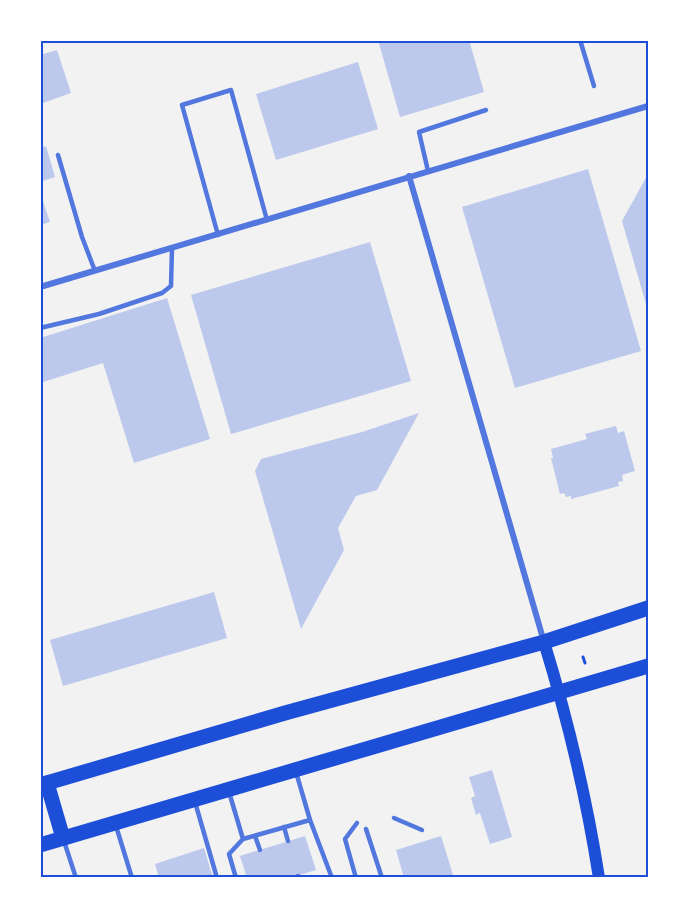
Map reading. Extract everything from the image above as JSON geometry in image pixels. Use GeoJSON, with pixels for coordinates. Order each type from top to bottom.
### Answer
{"type":"FeatureCollection","features":[{"type":"Feature","properties":{"kind":"main road"},"geometry":{"type":"LineString","coordinates":[[63,838],[44,784],[295,710],[544,642],[648,608]]}},
{"type":"Feature","properties":{"kind":"main road"},"geometry":{"type":"LineString","coordinates":[[544,642],[560,693],[594,849],[598,878]]}},
{"type":"Feature","properties":{"kind":"main road"},"geometry":{"type":"LineString","coordinates":[[40,845],[648,666]]}},
{"type":"Feature","properties":{"kind":"street"},"geometry":{"type":"LineString","coordinates":[[40,287],[350,197],[409,176],[648,106]]}},
{"type":"Feature","properties":{"kind":"street"},"geometry":{"type":"LineString","coordinates":[[409,176],[544,642]]}},
{"type":"Feature","properties":{"kind":"lane"},"geometry":{"type":"LineString","coordinates":[[580,40],[594,86]]}},
{"type":"Feature","properties":{"kind":"lane"},"geometry":{"type":"LineString","coordinates":[[218,235],[182,105],[231,90],[267,220]]}},
{"type":"Feature","properties":{"kind":"lane"},"geometry":{"type":"LineString","coordinates":[[428,171],[419,132],[486,110]]}},
{"type":"Feature","properties":{"kind":"lane"},"geometry":{"type":"LineString","coordinates":[[58,155],[82,237],[95,271]]}},
{"type":"Feature","properties":{"kind":"lane"},"geometry":{"type":"LineString","coordinates":[[40,328],[99,314],[162,293],[171,286],[172,248]]}},
{"type":"Feature","properties":{"kind":"lane"},"geometry":{"type":"LineString","coordinates":[[295,770],[310,820],[332,878]]}},
{"type":"Feature","properties":{"kind":"lane"},"geometry":{"type":"LineString","coordinates":[[228,789],[243,839]]}},
{"type":"Feature","properties":{"kind":"lane"},"geometry":{"type":"LineString","coordinates":[[194,800],[217,878]]}},
{"type":"Feature","properties":{"kind":"lane"},"geometry":{"type":"LineString","coordinates":[[394,818],[422,830]]}},
{"type":"Feature","properties":{"kind":"lane"},"geometry":{"type":"LineString","coordinates":[[236,878],[229,855],[243,839],[310,820]]}},
{"type":"Feature","properties":{"kind":"lane"},"geometry":{"type":"LineString","coordinates":[[115,823],[132,878]]}},
{"type":"Feature","properties":{"kind":"lane"},"geometry":{"type":"LineString","coordinates":[[356,878],[345,839],[357,823]]}},
{"type":"Feature","properties":{"kind":"lane"},"geometry":{"type":"LineString","coordinates":[[284,827],[288,841]]}},
{"type":"Feature","properties":{"kind":"lane"},"geometry":{"type":"LineString","coordinates":[[366,829],[382,878]]}},
{"type":"Feature","properties":{"kind":"lane"},"geometry":{"type":"LineString","coordinates":[[255,836],[260,850]]}},
{"type":"Feature","properties":{"kind":"lane"},"geometry":{"type":"LineString","coordinates":[[63,838],[76,878]]}},
{"type":"Feature","properties":{"kind":"path"},"geometry":{"type":"LineString","coordinates":[[583,657],[585,663]]}},
{"type":"Feature","properties":{"kind":"building"},"geometry":{"type":"Polygon","coordinates":[[[378,40],[469,40],[484,92],[400,117],[378,40]]]}},
{"type":"Feature","properties":{"kind":"building"},"geometry":{"type":"Polygon","coordinates":[[[57,50],[71,93],[40,104],[40,55],[57,50]]]}},
{"type":"Feature","properties":{"kind":"building"},"geometry":{"type":"Polygon","coordinates":[[[358,62],[378,129],[276,160],[256,94],[358,62]]]}},
{"type":"Feature","properties":{"kind":"building"},"geometry":{"type":"Polygon","coordinates":[[[46,146],[55,177],[40,182],[40,148],[46,146]]]}},
{"type":"Feature","properties":{"kind":"building"},"geometry":{"type":"Polygon","coordinates":[[[588,169],[641,351],[515,388],[462,207],[588,169]]]}},
{"type":"Feature","properties":{"kind":"building"},"geometry":{"type":"Polygon","coordinates":[[[648,174],[648,304],[646,304],[622,221],[648,174]]]}},
{"type":"Feature","properties":{"kind":"building"},"geometry":{"type":"Polygon","coordinates":[[[40,192],[50,222],[40,225],[40,192]]]}},
{"type":"Feature","properties":{"kind":"building"},"geometry":{"type":"Polygon","coordinates":[[[370,242],[411,381],[231,434],[191,295],[370,242]]]}},
{"type":"Feature","properties":{"kind":"building"},"geometry":{"type":"Polygon","coordinates":[[[167,298],[210,439],[134,463],[103,363],[40,383],[40,338],[167,298]]]}},
{"type":"Feature","properties":{"kind":"building"},"geometry":{"type":"Polygon","coordinates":[[[419,413],[377,490],[356,496],[338,528],[344,550],[301,629],[255,471],[261,459],[362,432],[419,413]]]}},
{"type":"Feature","properties":{"kind":"building"},"geometry":{"type":"Polygon","coordinates":[[[616,426],[618,433],[624,431],[635,471],[622,475],[623,481],[618,482],[619,486],[571,499],[571,496],[566,497],[564,493],[560,494],[551,449],[587,439],[585,434],[616,426]]]}},
{"type":"Feature","properties":{"kind":"building"},"geometry":{"type":"Polygon","coordinates":[[[214,592],[227,638],[63,686],[50,640],[214,592]]]}},
{"type":"Feature","properties":{"kind":"building"},"geometry":{"type":"Polygon","coordinates":[[[492,770],[512,837],[490,844],[480,813],[476,815],[471,798],[475,796],[469,777],[492,770]]]}},
{"type":"Feature","properties":{"kind":"building"},"geometry":{"type":"Polygon","coordinates":[[[305,836],[316,870],[290,878],[247,878],[240,856],[305,836]]]}},
{"type":"Feature","properties":{"kind":"building"},"geometry":{"type":"Polygon","coordinates":[[[441,836],[454,878],[404,878],[396,850],[441,836]]]}},
{"type":"Feature","properties":{"kind":"building"},"geometry":{"type":"Polygon","coordinates":[[[204,848],[213,878],[159,878],[155,864],[204,848]]]}}]}
